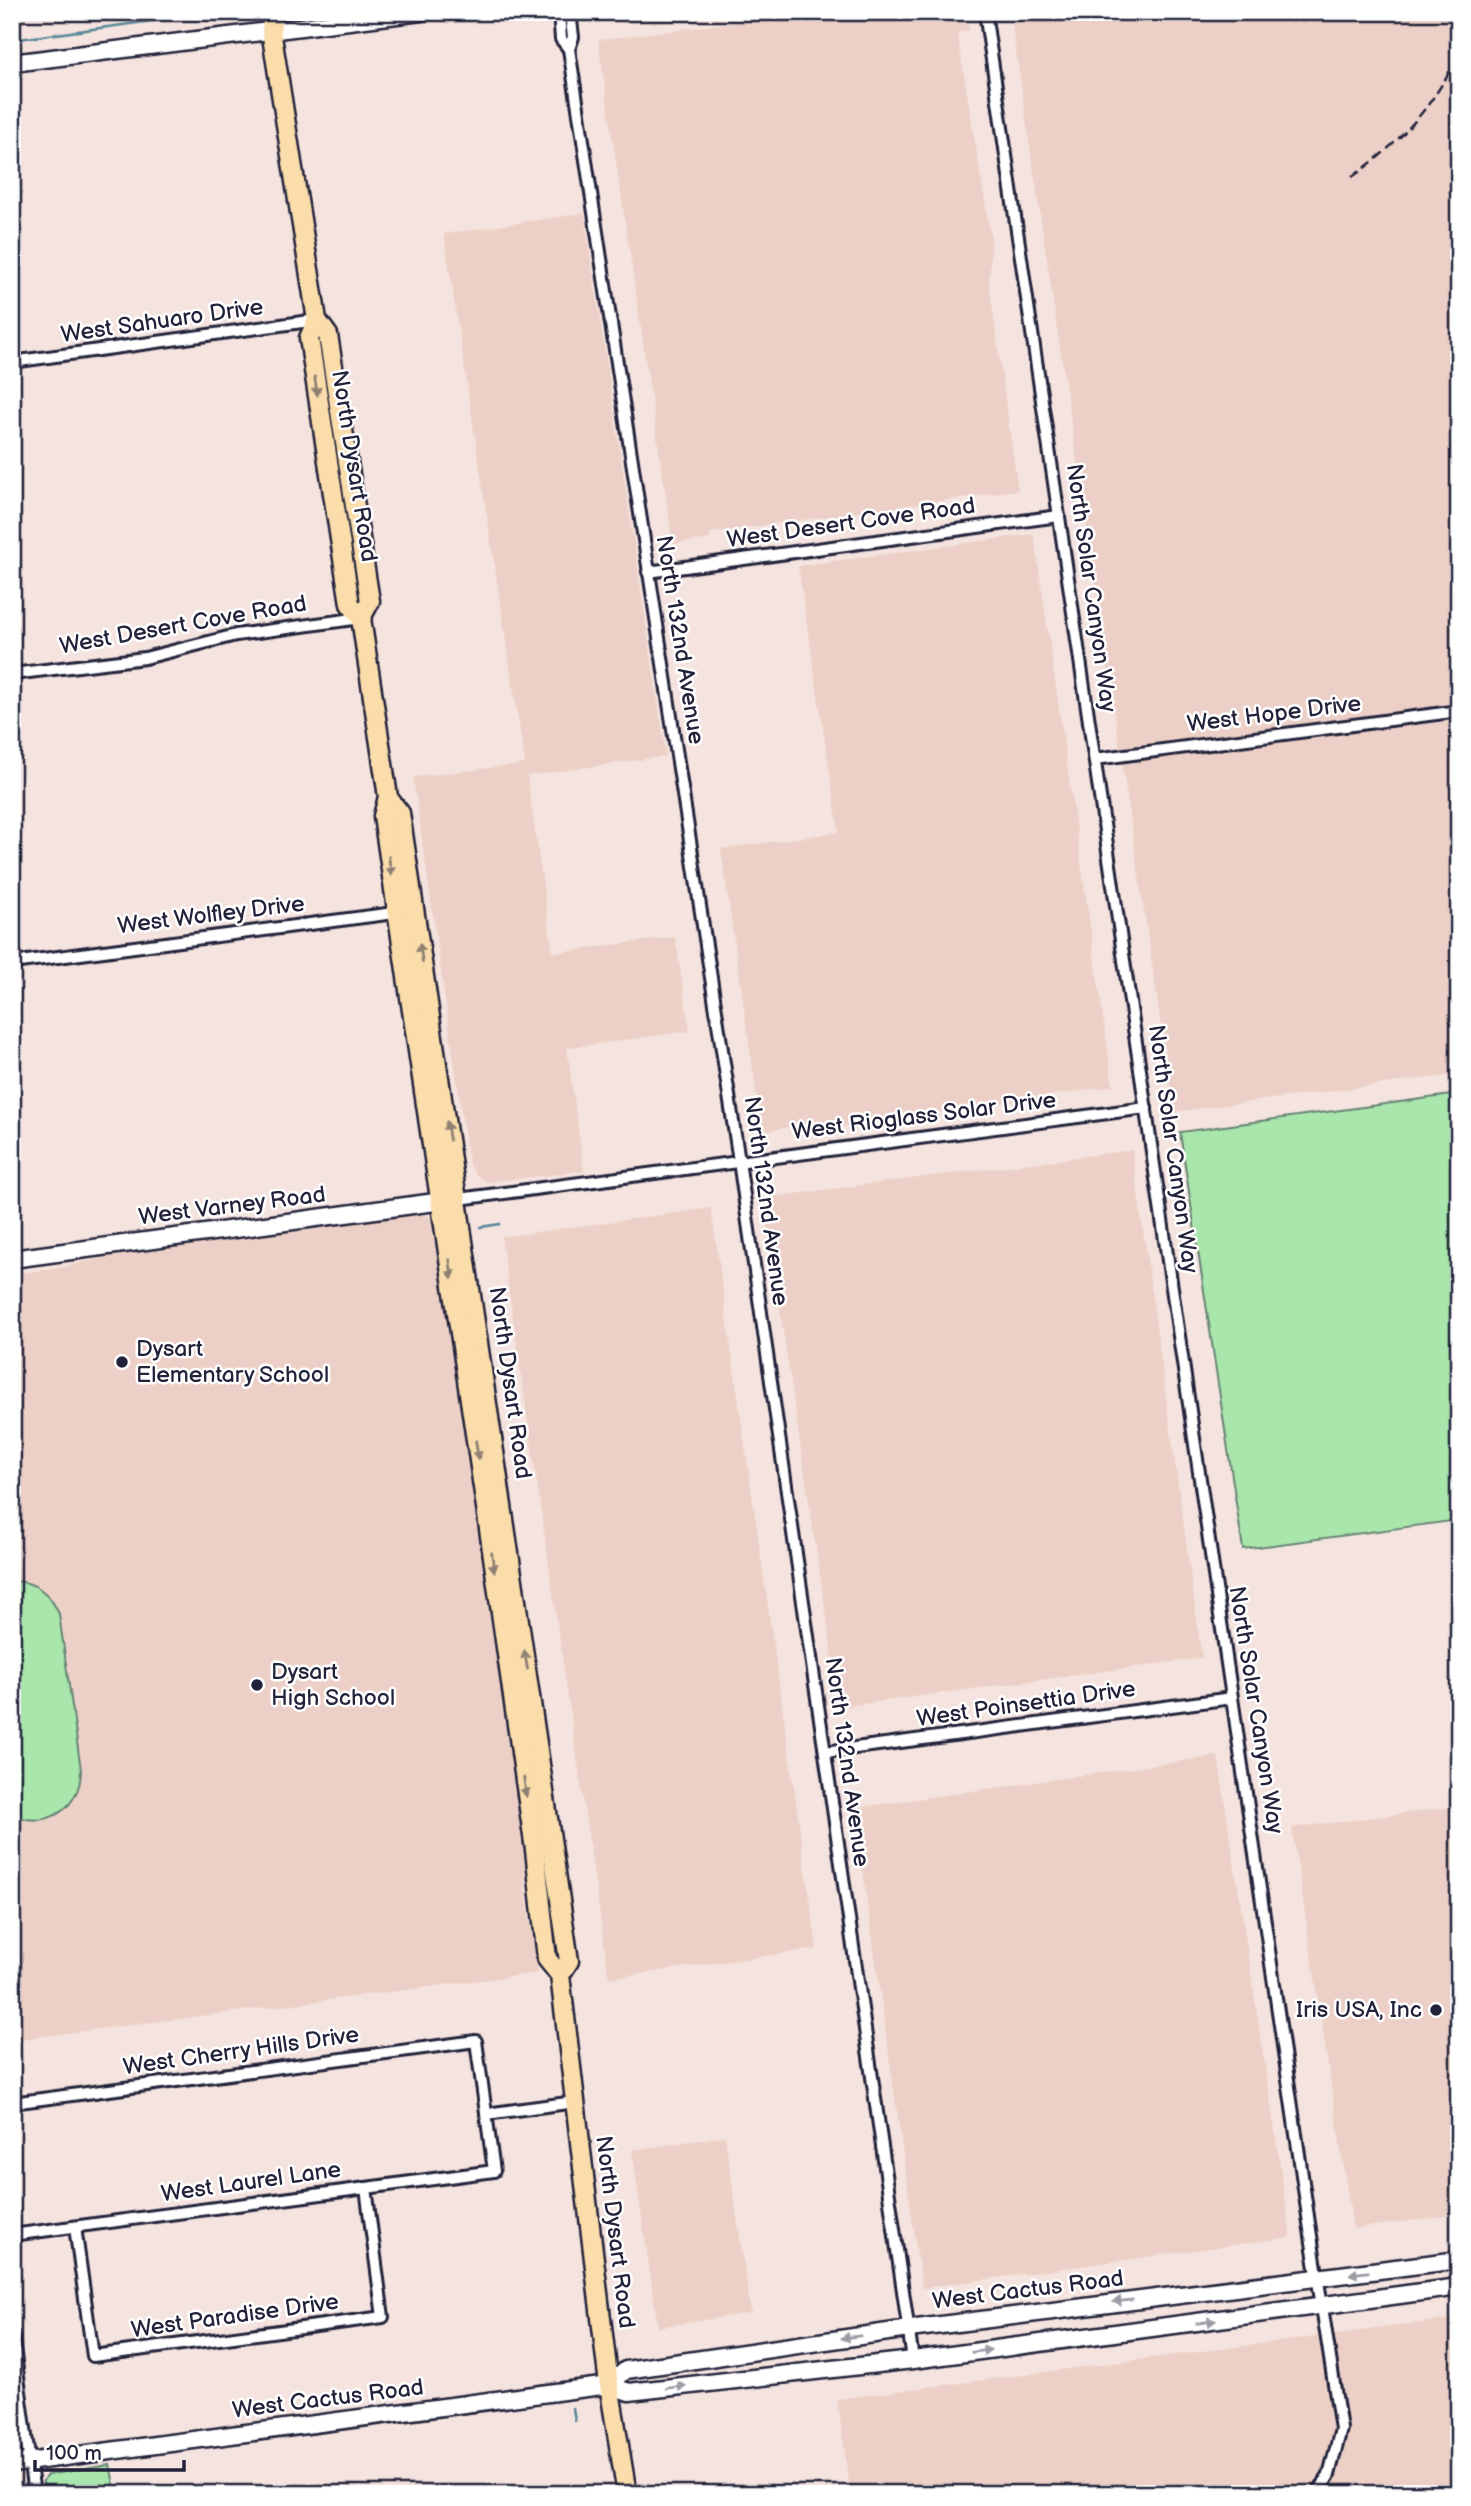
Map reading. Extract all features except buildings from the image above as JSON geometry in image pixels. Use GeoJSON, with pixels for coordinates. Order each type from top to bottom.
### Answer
{"type":"FeatureCollection","features":[{"type":"Feature","properties":{"kind":"main road","name":"North Dysart Road"},"geometry":{"type":"LineString","coordinates":[[260,12],[273,21],[317,320],[328,335],[370,601],[361,618],[389,799],[400,813],[406,911],[569,1961],[560,1975],[609,2385],[627,2494]]}},
{"type":"Feature","properties":{"kind":"main road"},"geometry":{"type":"LineString","coordinates":[[12,63],[273,21],[421,12]]}},
{"type":"Feature","properties":{"kind":"main road","name":"North Dysart Road"},"geometry":{"type":"LineString","coordinates":[[450,1200],[547,1959]]}},
{"type":"Feature","properties":{"kind":"main road","name":"West Varney Road"},"geometry":{"type":"LineString","coordinates":[[12,1259],[450,1200]]}},
{"type":"Feature","properties":{"kind":"main road"},"geometry":{"type":"LineString","coordinates":[[560,1975],[547,1959],[556,1939],[554,1917],[561,1903]]}},
{"type":"Feature","properties":{"kind":"main road","name":"West Cactus Road"},"geometry":{"type":"LineString","coordinates":[[12,2464],[609,2385],[629,2392],[913,2360],[1321,2292],[1459,2260]]}},
{"type":"Feature","properties":{"kind":"main road","name":"West Cactus Road"},"geometry":{"type":"LineString","coordinates":[[609,2385],[626,2370],[909,2329],[1321,2292],[1459,2287]]}},
{"type":"Feature","properties":{"kind":"street","name":"North 132nd Avenue"},"geometry":{"type":"LineString","coordinates":[[559,12],[561,39],[569,49]]}},
{"type":"Feature","properties":{"kind":"street","name":"North 132nd Avenue"},"geometry":{"type":"LineString","coordinates":[[570,12],[573,37],[569,49],[739,1161],[913,2360]]}},
{"type":"Feature","properties":{"kind":"street","name":"North Solar Canyon Way"},"geometry":{"type":"LineString","coordinates":[[985,12],[1341,2429],[1329,2475],[1318,2494]]}},
{"type":"Feature","properties":{"kind":"street","name":"West Sahuaro Drive"},"geometry":{"type":"LineString","coordinates":[[12,362],[317,320]]}},
{"type":"Feature","properties":{"kind":"street","name":"West Desert Cove Road"},"geometry":{"type":"LineString","coordinates":[[648,572],[1059,516]]}},
{"type":"Feature","properties":{"kind":"street","name":"West Desert Cove Road"},"geometry":{"type":"LineString","coordinates":[[12,674],[145,658],[236,635],[361,618]]}},
{"type":"Feature","properties":{"kind":"street","name":"West Hope Drive"},"geometry":{"type":"LineString","coordinates":[[1095,758],[1459,711]]}},
{"type":"Feature","properties":{"kind":"street","name":"West Wolfley Drive"},"geometry":{"type":"LineString","coordinates":[[12,963],[406,911]]}},
{"type":"Feature","properties":{"kind":"street","name":"West Rioglass Solar Drive"},"geometry":{"type":"LineString","coordinates":[[450,1200],[1146,1108]]}},
{"type":"Feature","properties":{"kind":"street","name":"West Poinsettia Drive"},"geometry":{"type":"LineString","coordinates":[[825,1752],[1232,1698]]}},
{"type":"Feature","properties":{"kind":"street","name":"West Cherry Hills Drive"},"geometry":{"type":"LineString","coordinates":[[12,2103],[476,2041],[486,2114]]}},
{"type":"Feature","properties":{"kind":"street"},"geometry":{"type":"LineString","coordinates":[[486,2114],[575,2102]]}},
{"type":"Feature","properties":{"kind":"street","name":"West Laurel Lane"},"geometry":{"type":"LineString","coordinates":[[12,2235],[494,2171],[486,2114]]}},
{"type":"Feature","properties":{"kind":"street","name":"West Paradise Drive"},"geometry":{"type":"LineString","coordinates":[[75,2227],[93,2356],[383,2317],[366,2188]]}},
{"type":"Feature","properties":{"kind":"street"},"geometry":{"type":"LineString","coordinates":[[12,2333],[14,2366],[34,2494]]}},
{"type":"Feature","properties":{"kind":"shaded area"},"geometry":{"type":"Polygon","coordinates":[[[818,12],[966,12],[969,30],[957,33],[991,238],[989,283],[1018,490],[710,533],[710,539],[673,544],[598,40],[818,12]]]}},
{"type":"Feature","properties":{"kind":"shaded area"},"geometry":{"type":"Polygon","coordinates":[[[1010,12],[1459,12],[1459,1074],[1174,1112],[1010,12]]]}},
{"type":"Feature","properties":{"kind":"shaded area"},"geometry":{"type":"Polygon","coordinates":[[[584,213],[666,756],[527,776],[553,953],[675,937],[690,1031],[567,1048],[584,1171],[487,1182],[476,1175],[469,1165],[413,777],[525,764],[444,234],[584,213]]]}},
{"type":"Feature","properties":{"kind":"shaded area"},"geometry":{"type":"Polygon","coordinates":[[[1034,534],[1113,1086],[800,1133],[798,1125],[762,1132],[721,849],[839,832],[798,566],[1034,534]]]}},
{"type":"Feature","properties":{"kind":"shaded area"},"geometry":{"type":"Polygon","coordinates":[[[1132,1150],[1202,1658],[840,1707],[763,1198],[1132,1150]]]}},
{"type":"Feature","properties":{"kind":"shaded area"},"geometry":{"type":"Polygon","coordinates":[[[711,1208],[817,1949],[609,1978],[501,1237],[711,1208]]]}},
{"type":"Feature","properties":{"kind":"shaded area","name":"Dysart High School"},"geometry":{"type":"Polygon","coordinates":[[[419,1214],[428,1216],[433,1222],[526,1846],[525,1886],[538,1973],[12,2040],[12,1274],[59,1268],[111,1256],[419,1214]]]}},
{"type":"Feature","properties":{"kind":"shaded area"},"geometry":{"type":"Polygon","coordinates":[[[1218,1756],[1291,2237],[922,2288],[854,1808],[1218,1756]]]}},
{"type":"Feature","properties":{"kind":"shaded area"},"geometry":{"type":"Polygon","coordinates":[[[1459,1806],[1459,2214],[1353,2229],[1292,1828],[1459,1806]]]}},
{"type":"Feature","properties":{"kind":"shaded area"},"geometry":{"type":"Polygon","coordinates":[[[725,2136],[751,2313],[658,2327],[632,2150],[725,2136]]]}},
{"type":"Feature","properties":{"kind":"shaded area"},"geometry":{"type":"Polygon","coordinates":[[[1459,2318],[1459,2494],[817,2494],[850,2490],[837,2399],[1459,2318]]]}},
{"type":"Feature","properties":{"kind":"green space"},"geometry":{"type":"Polygon","coordinates":[[[1459,1094],[1459,1520],[1243,1549],[1180,1132],[1459,1094]]]}},
{"type":"Feature","properties":{"kind":"green space"},"geometry":{"type":"Polygon","coordinates":[[[12,1581],[28,1583],[41,1590],[59,1614],[81,1770],[75,1795],[68,1805],[60,1813],[38,1820],[12,1814],[12,1581]]]}},
{"type":"Feature","properties":{"kind":"green space"},"geometry":{"type":"Polygon","coordinates":[[[110,2465],[116,2494],[43,2494],[43,2481],[47,2475],[110,2465]]]}},
{"type":"Feature","properties":{"kind":"waterway"},"geometry":{"type":"LineString","coordinates":[[12,40],[218,12]]}},
{"type":"Feature","properties":{"kind":"waterway"},"geometry":{"type":"LineString","coordinates":[[481,1227],[500,1224]]}},
{"type":"Feature","properties":{"kind":"waterway"},"geometry":{"type":"LineString","coordinates":[[573,2408],[575,2421]]}},
{"type":"Feature","properties":{"kind":"railway"},"geometry":{"type":"LineString","coordinates":[[1352,177],[1385,151],[1414,122],[1440,88],[1459,51]]}},
{"type":"Feature","properties":{"kind":"place","name":"Dysart Elementary School"},"geometry":{"type":"Point","coordinates":[122,1362]}},
{"type":"Feature","properties":{"kind":"place","name":"Dysart High School"},"geometry":{"type":"Point","coordinates":[257,1685]}},
{"type":"Feature","properties":{"kind":"place","name":"Iris USA, Inc"},"geometry":{"type":"Point","coordinates":[1436,2010]}}]}
